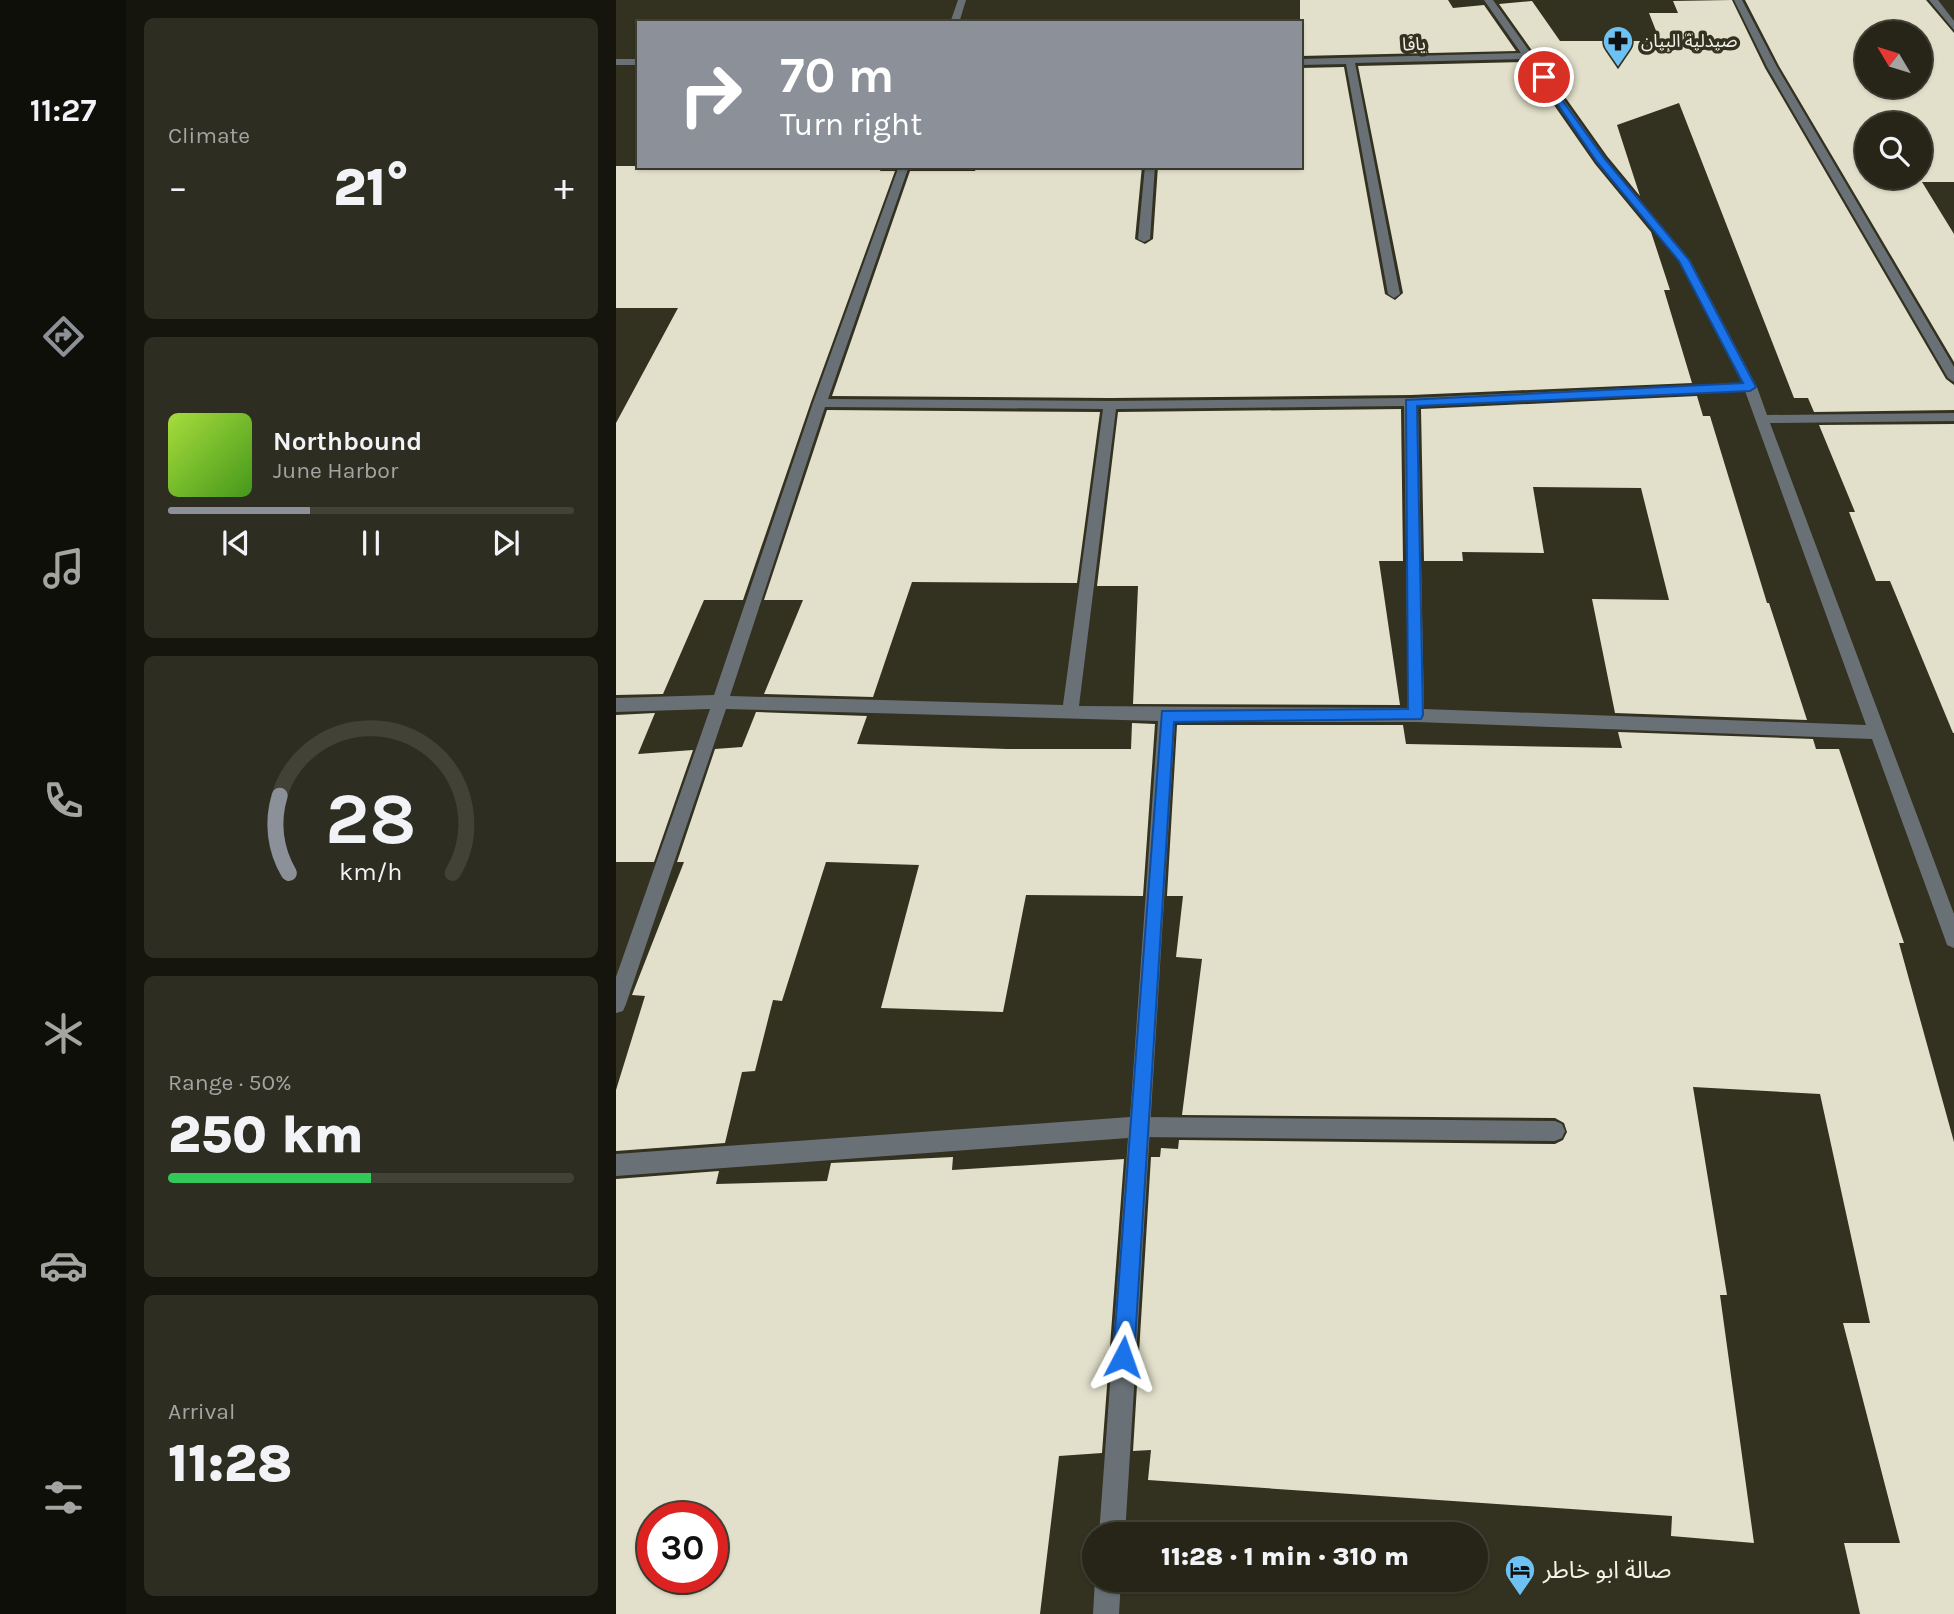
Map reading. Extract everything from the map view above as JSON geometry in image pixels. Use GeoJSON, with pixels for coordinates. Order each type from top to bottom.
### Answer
{"type":"FeatureCollection","features":[{"type":"Feature","properties":{"kind":"street"},"geometry":{"type":"LineString","coordinates":[[955,21],[962,0]]}},
{"type":"Feature","properties":{"kind":"street"},"geometry":{"type":"LineString","coordinates":[[1488,0],[1601,160],[1684,260],[1750,387],[1954,939]]}},
{"type":"Feature","properties":{"kind":"street"},"geometry":{"type":"LineString","coordinates":[[1738,0],[1772,67],[1954,378]]}},
{"type":"Feature","properties":{"kind":"street"},"geometry":{"type":"LineString","coordinates":[[1933,0],[1954,27]]}},
{"type":"Feature","properties":{"kind":"street","name":"يافا"},"geometry":{"type":"LineString","coordinates":[[1302,62],[1529,57]]}},
{"type":"Feature","properties":{"kind":"street"},"geometry":{"type":"LineString","coordinates":[[1350,61],[1394,294]]}},
{"type":"Feature","properties":{"kind":"street"},"geometry":{"type":"LineString","coordinates":[[616,62],[637,62]]}},
{"type":"Feature","properties":{"kind":"street"},"geometry":{"type":"LineString","coordinates":[[616,1004],[657,891],[820,403],[903,168]]}},
{"type":"Feature","properties":{"kind":"street"},"geometry":{"type":"LineString","coordinates":[[1144,239],[1150,168]]}},
{"type":"Feature","properties":{"kind":"street"},"geometry":{"type":"LineString","coordinates":[[820,403],[1110,405],[1411,402],[1750,387]]}},
{"type":"Feature","properties":{"kind":"street"},"geometry":{"type":"LineString","coordinates":[[1411,402],[1416,715]]}},
{"type":"Feature","properties":{"kind":"street"},"geometry":{"type":"LineString","coordinates":[[1070,712],[1110,405]]}},
{"type":"Feature","properties":{"kind":"street"},"geometry":{"type":"LineString","coordinates":[[1764,419],[1954,417]]}},
{"type":"Feature","properties":{"kind":"street"},"geometry":{"type":"LineString","coordinates":[[616,705],[719,702],[1167,715],[1416,715],[1877,732]]}},
{"type":"Feature","properties":{"kind":"street"},"geometry":{"type":"LineString","coordinates":[[1113,1522],[1167,715]]}},
{"type":"Feature","properties":{"kind":"street"},"geometry":{"type":"LineString","coordinates":[[616,1166],[1139,1127],[1555,1131]]}},
{"type":"Feature","properties":{"kind":"street"},"geometry":{"type":"LineString","coordinates":[[1106,1614],[1107,1592]]}},
{"type":"Feature","properties":{"kind":"building"},"geometry":{"type":"Polygon","coordinates":[[[1300,0],[1448,0],[1453,8],[1484,5],[1516,51],[1302,56],[1300,0]]]}},
{"type":"Feature","properties":{"kind":"building"},"geometry":{"type":"Polygon","coordinates":[[[1732,0],[1765,68],[1946,379],[1954,385],[1954,410],[1814,412],[1808,398],[1794,398],[1679,103],[1617,125],[1640,196],[1607,156],[1499,4],[1532,1],[1560,41],[1660,41],[1649,13],[1678,13],[1673,1],[1732,0]]]}},
{"type":"Feature","properties":{"kind":"building"},"geometry":{"type":"Polygon","coordinates":[[[1745,0],[1926,0],[1954,33],[1954,182],[1932,182],[1932,112],[1855,112],[1855,189],[1926,189],[1954,234],[1954,362],[1779,66],[1745,0]]]}},
{"type":"Feature","properties":{"kind":"building"},"geometry":{"type":"Polygon","coordinates":[[[1524,62],[1595,164],[1651,232],[1670,290],[1664,290],[1692,383],[1411,395],[1110,398],[832,396],[910,171],[975,171],[976,168],[1142,168],[1135,239],[1145,244],[1153,239],[1158,168],[1302,168],[1302,68],[1344,67],[1385,294],[1395,300],[1403,293],[1358,66],[1524,62]]]}},
{"type":"Feature","properties":{"kind":"building"},"geometry":{"type":"Polygon","coordinates":[[[616,166],[881,168],[880,171],[895,171],[743,600],[704,600],[663,694],[616,695],[616,423],[678,308],[616,308],[616,166]]]}},
{"type":"Feature","properties":{"kind":"building"},"geometry":{"type":"Polygon","coordinates":[[[1697,396],[1703,416],[1710,416],[1767,603],[1807,720],[1615,713],[1592,599],[1669,600],[1641,488],[1533,487],[1544,553],[1462,552],[1463,561],[1424,561],[1421,409],[1697,396]]]}},
{"type":"Feature","properties":{"kind":"building"},"geometry":{"type":"Polygon","coordinates":[[[1401,409],[1403,561],[1379,561],[1400,705],[1133,704],[1138,586],[1097,586],[1118,412],[1401,409]]]}},
{"type":"Feature","properties":{"kind":"building"},"geometry":{"type":"Polygon","coordinates":[[[827,410],[1100,412],[1077,583],[912,582],[873,697],[764,694],[803,600],[764,600],[827,410]]]}},
{"type":"Feature","properties":{"kind":"building"},"geometry":{"type":"Polygon","coordinates":[[[1954,424],[1953,733],[1890,581],[1876,581],[1849,512],[1855,512],[1819,425],[1954,424]]]}},
{"type":"Feature","properties":{"kind":"building"},"geometry":{"type":"Polygon","coordinates":[[[756,712],[867,716],[857,744],[1007,749],[1131,749],[1132,723],[1155,724],[1143,896],[1026,895],[1003,1012],[881,1008],[919,865],[826,862],[782,1001],[773,1000],[755,1071],[742,1072],[725,1143],[616,1151],[616,1090],[645,996],[632,995],[684,862],[677,862],[715,749],[742,747],[756,712]]]}},
{"type":"Feature","properties":{"kind":"building"},"geometry":{"type":"Polygon","coordinates":[[[655,713],[638,754],[693,750],[654,862],[616,862],[616,715],[655,713]]]}},
{"type":"Feature","properties":{"kind":"building"},"geometry":{"type":"Polygon","coordinates":[[[1177,725],[1403,725],[1406,744],[1622,748],[1618,732],[1813,739],[1816,749],[1839,749],[1904,943],[1899,943],[1954,1142],[1954,1614],[1860,1614],[1844,1543],[1900,1543],[1843,1323],[1870,1323],[1820,1094],[1693,1087],[1727,1295],[1720,1295],[1754,1543],[1671,1536],[1672,1516],[1148,1480],[1151,1450],[1133,1451],[1151,1157],[1160,1157],[1161,1148],[1178,1149],[1179,1140],[1555,1144],[1563,1140],[1567,1132],[1564,1123],[1555,1118],[1182,1115],[1202,959],[1176,957],[1183,896],[1167,896],[1177,725]]]}},
{"type":"Feature","properties":{"kind":"building"},"geometry":{"type":"Polygon","coordinates":[[[953,1157],[952,1170],[1124,1159],[1102,1453],[1059,1456],[1040,1614],[616,1614],[616,1179],[719,1171],[716,1184],[827,1181],[831,1163],[953,1157]]]}},
{"type":"Feature","properties":{"kind":"place","name":"صيدلية البيان"},"geometry":{"type":"Point","coordinates":[1618,68]}},
{"type":"Feature","properties":{"kind":"place","name":"صالة ابو خاطر"},"geometry":{"type":"Point","coordinates":[1520,1597]}},
{"type":"Feature","properties":{"kind":"route"},"geometry":{"type":"LineString","coordinates":[[1123,1357],[1167,715],[1416,715],[1411,402],[1750,387],[1684,260],[1601,160],[1544,77]]}}]}
